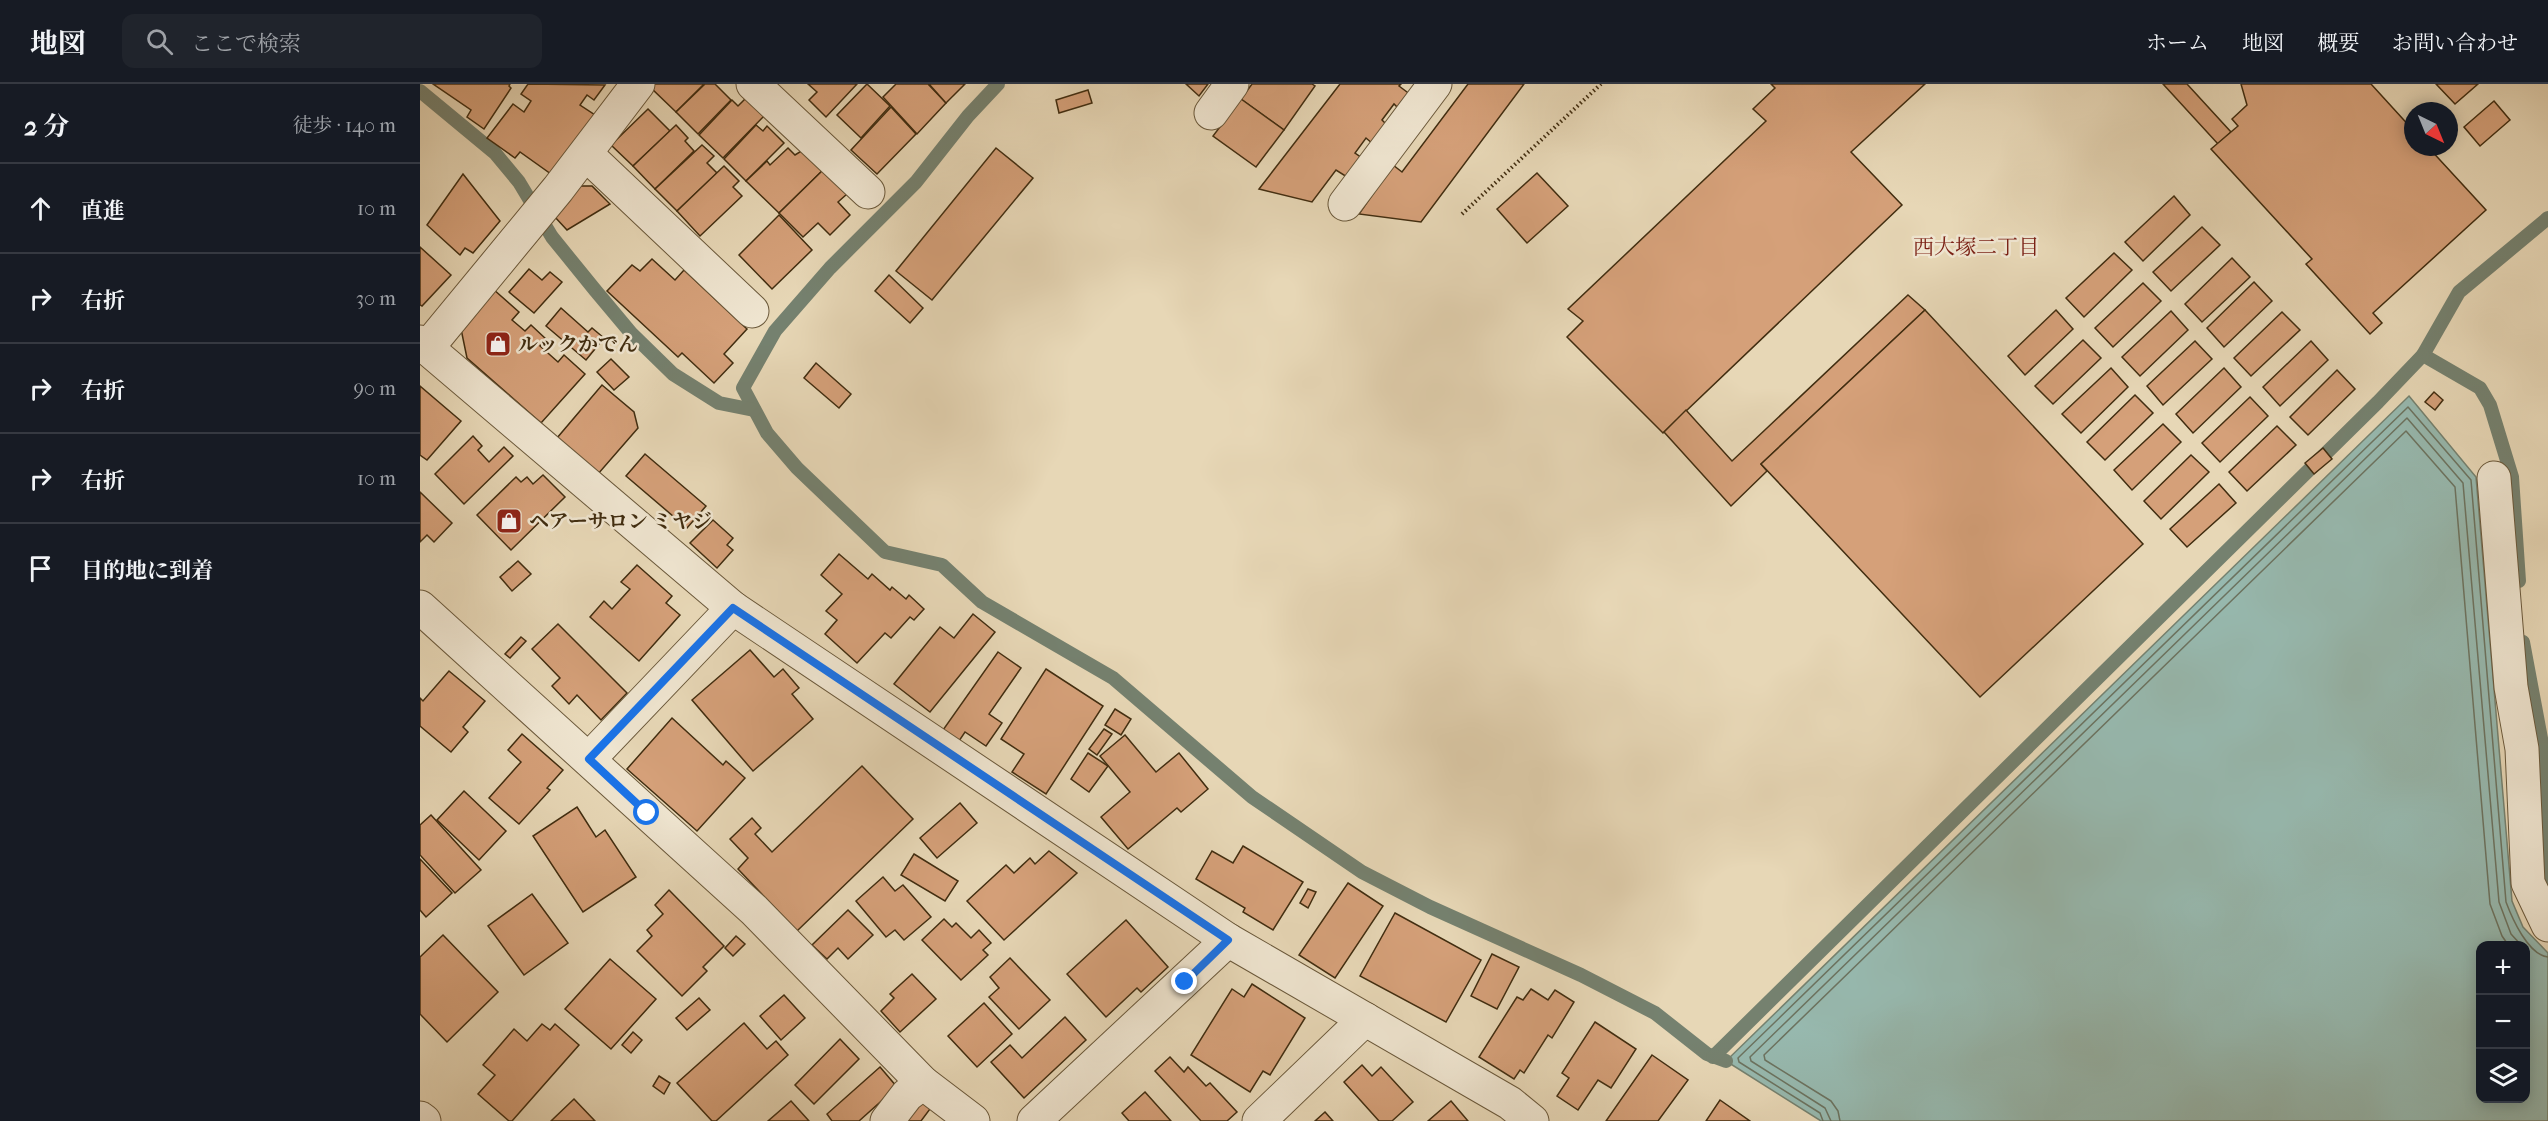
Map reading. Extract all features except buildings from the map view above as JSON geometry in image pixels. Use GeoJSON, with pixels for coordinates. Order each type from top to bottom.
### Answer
{"type":"FeatureCollection","features":[{"type":"Feature","properties":{"kind":"street"},"geometry":{"type":"LineString","coordinates":[[638,84],[586,154],[519,237],[424,345],[733,608],[1228,940],[1510,1103],[1532,1121]]}},
{"type":"Feature","properties":{"kind":"street"},"geometry":{"type":"LineString","coordinates":[[753,84],[868,192]]}},
{"type":"Feature","properties":{"kind":"street"},"geometry":{"type":"LineString","coordinates":[[1211,113],[1232,84]]}},
{"type":"Feature","properties":{"kind":"street"},"geometry":{"type":"LineString","coordinates":[[1345,204],[1435,84]]}},
{"type":"Feature","properties":{"kind":"street"},"geometry":{"type":"LineString","coordinates":[[586,154],[752,311]]}},
{"type":"Feature","properties":{"kind":"street"},"geometry":{"type":"LineString","coordinates":[[2494,477],[2511,687],[2522,749],[2528,883],[2548,925]]}},
{"type":"Feature","properties":{"kind":"street"},"geometry":{"type":"LineString","coordinates":[[420,608],[754,910],[923,1083],[974,1121]]}},
{"type":"Feature","properties":{"kind":"street"},"geometry":{"type":"LineString","coordinates":[[589,759],[733,608]]}},
{"type":"Feature","properties":{"kind":"street"},"geometry":{"type":"LineString","coordinates":[[1034,1121],[1228,940]]}},
{"type":"Feature","properties":{"kind":"street"},"geometry":{"type":"LineString","coordinates":[[1259,1121],[1365,1019]]}},
{"type":"Feature","properties":{"kind":"street"},"geometry":{"type":"LineString","coordinates":[[887,1121],[907,1095],[923,1083]]}},
{"type":"Feature","properties":{"kind":"street"},"geometry":{"type":"LineString","coordinates":[[420,1118],[424,1121]]}},
{"type":"Feature","properties":{"kind":"path"},"geometry":{"type":"LineString","coordinates":[[1462,214],[1601,84]]}},
{"type":"Feature","properties":{"kind":"water"},"geometry":{"type":"Polygon","coordinates":[[[2409,396],[2476,477],[2512,901],[2523,927],[2548,953],[2548,1121],[1821,1121],[1726,1061],[2409,396]]]}},
{"type":"Feature","properties":{"kind":"waterway"},"geometry":{"type":"LineString","coordinates":[[998,84],[968,116],[916,182],[830,268],[775,331],[743,388],[767,433],[797,468],[885,552],[942,565],[982,602],[1113,678],[1252,797],[1362,872],[1430,907],[1581,975],[1655,1013],[1707,1054],[1726,1061]]}},
{"type":"Feature","properties":{"kind":"waterway"},"geometry":{"type":"LineString","coordinates":[[420,91],[495,153],[519,182],[552,237],[631,333],[673,374],[719,403],[754,410]]}},
{"type":"Feature","properties":{"kind":"waterway"},"geometry":{"type":"LineString","coordinates":[[2519,581],[2512,477],[2490,405],[2480,388],[2423,355],[2459,292],[2548,218]]}},
{"type":"Feature","properties":{"kind":"waterway"},"geometry":{"type":"LineString","coordinates":[[1713,1057],[2423,355]]}},
{"type":"Feature","properties":{"kind":"waterway"},"geometry":{"type":"LineString","coordinates":[[2523,642],[2543,749],[2548,882]]}},
{"type":"Feature","properties":{"kind":"place","name":"ルックかでん"},"geometry":{"type":"Point","coordinates":[498,344]}},
{"type":"Feature","properties":{"kind":"place","name":"ヘアーサロン ミヤジ"},"geometry":{"type":"Point","coordinates":[509,521]}},
{"type":"Feature","properties":{"kind":"district","name":"西大塚二丁目"},"geometry":{"type":"Point","coordinates":[1976,247]}},
{"type":"Feature","properties":{"kind":"route"},"geometry":{"type":"LineString","coordinates":[[647,813],[589,759],[733,608],[1228,940],[1185,982]]}}]}
